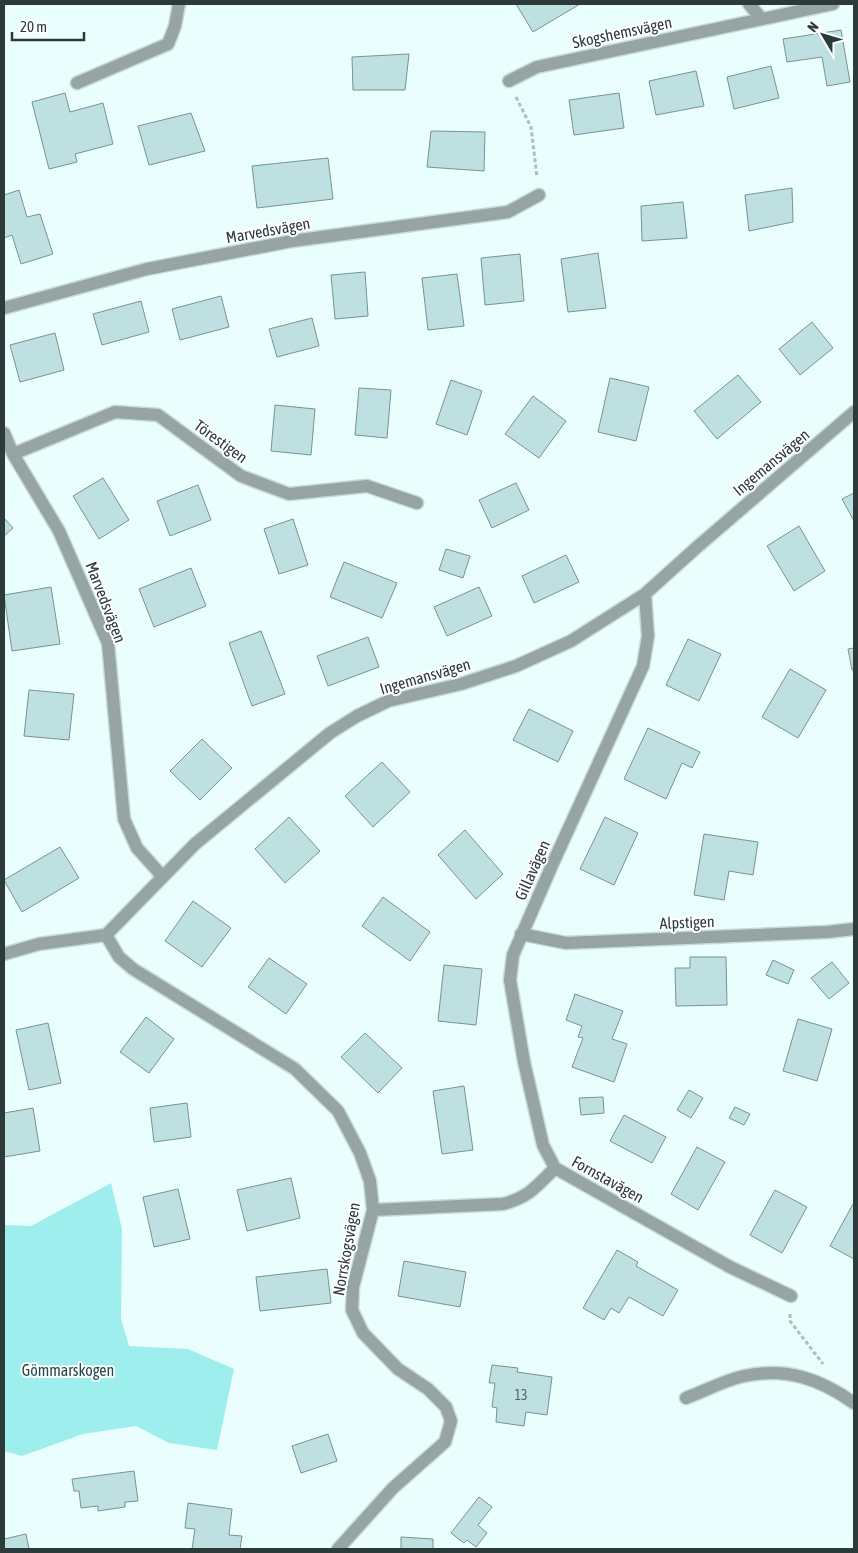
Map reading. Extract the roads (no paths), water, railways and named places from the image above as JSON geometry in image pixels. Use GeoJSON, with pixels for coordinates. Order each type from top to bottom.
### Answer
{"type":"FeatureCollection","features":[{"type":"Feature","properties":{"kind":"street"},"geometry":{"type":"LineString","coordinates":[[77,83],[168,44],[175,26],[179,4]]}},
{"type":"Feature","properties":{"kind":"street"},"geometry":{"type":"LineString","coordinates":[[749,4],[761,18]]}},
{"type":"Feature","properties":{"kind":"street","name":"Skogshemsvägen"},"geometry":{"type":"LineString","coordinates":[[509,81],[537,67],[833,4]]}},
{"type":"Feature","properties":{"kind":"street","name":"Marvedsvägen"},"geometry":{"type":"LineString","coordinates":[[4,308],[147,269],[292,241],[508,212],[539,195]]}},
{"type":"Feature","properties":{"kind":"street","name":"Törestigen"},"geometry":{"type":"LineString","coordinates":[[12,454],[115,412],[158,415],[241,476],[290,494],[368,486],[417,502]]}},
{"type":"Feature","properties":{"kind":"street","name":"Ingemansvägen"},"geometry":{"type":"LineString","coordinates":[[106,935],[203,838],[330,733],[357,716],[388,701],[461,684],[516,666],[572,641],[645,594],[854,412]]}},
{"type":"Feature","properties":{"kind":"street","name":"Marvedsvägen"},"geometry":{"type":"LineString","coordinates":[[4,433],[12,454],[59,531],[108,643],[124,819],[137,848],[163,877]]}},
{"type":"Feature","properties":{"kind":"street","name":"Gillavägen"},"geometry":{"type":"LineString","coordinates":[[555,1168],[543,1146],[524,1062],[510,980],[513,955],[644,666],[648,636],[645,594]]}},
{"type":"Feature","properties":{"kind":"street","name":"Alpstigen"},"geometry":{"type":"LineString","coordinates":[[521,934],[566,943],[827,932],[854,929]]}},
{"type":"Feature","properties":{"kind":"street"},"geometry":{"type":"LineString","coordinates":[[4,954],[39,944],[106,935]]}},
{"type":"Feature","properties":{"kind":"street","name":"Norrskogsvägen"},"geometry":{"type":"LineString","coordinates":[[106,935],[119,957],[133,969],[295,1069],[338,1110],[360,1153],[370,1181],[373,1210],[353,1287],[352,1310],[363,1333],[398,1370],[428,1389],[446,1407],[451,1421],[445,1442],[393,1488],[338,1549]]}},
{"type":"Feature","properties":{"kind":"street","name":"Fornstavägen"},"geometry":{"type":"LineString","coordinates":[[373,1210],[503,1204],[520,1200],[555,1168],[730,1267],[791,1296]]}},
{"type":"Feature","properties":{"kind":"street"},"geometry":{"type":"LineString","coordinates":[[686,1398],[743,1376],[774,1373],[806,1377],[836,1391],[854,1403]]}},
{"type":"Feature","properties":{"kind":"park label","name":"Gömmarskogen"},"geometry":{"type":"Point","coordinates":[68,1370]}}]}
